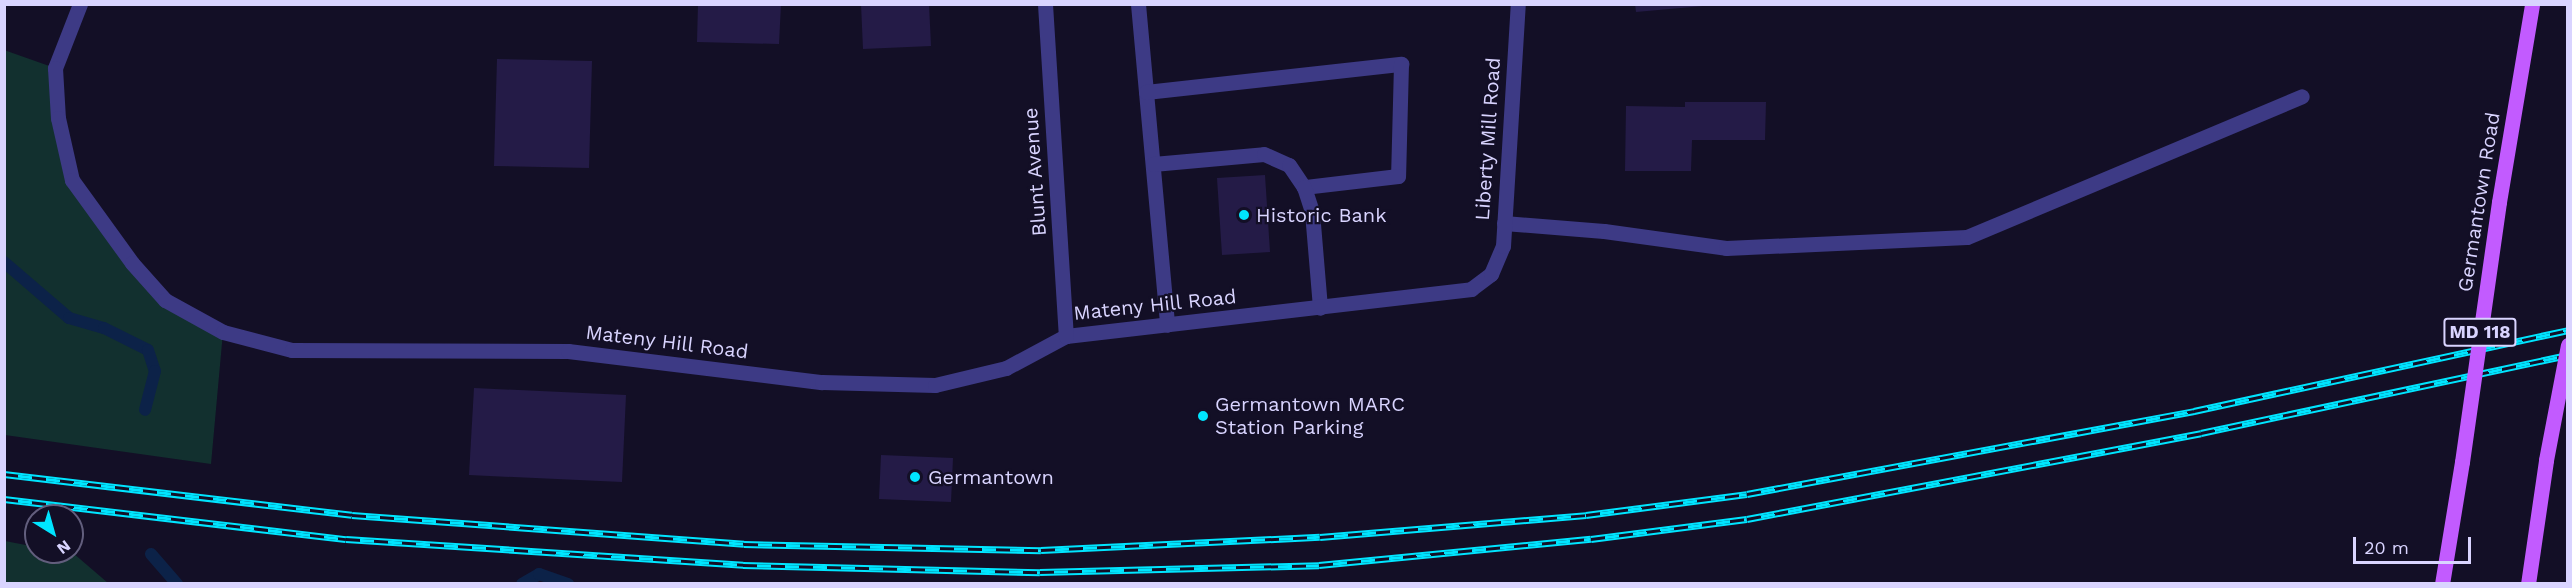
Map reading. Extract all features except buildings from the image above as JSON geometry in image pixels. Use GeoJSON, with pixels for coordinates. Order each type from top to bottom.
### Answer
{"type":"FeatureCollection","features":[{"type":"Feature","properties":{"kind":"main road","name":"Germantown Road"},"geometry":{"type":"LineString","coordinates":[[2442,584],[2499,202],[2532,4]]}},
{"type":"Feature","properties":{"kind":"main road"},"geometry":{"type":"LineString","coordinates":[[2528,584],[2546,460],[2568,345]]}},
{"type":"Feature","properties":{"kind":"street","name":"Mateny Hill Road"},"geometry":{"type":"LineString","coordinates":[[80,4],[55,68],[58,118],[72,180],[165,300],[223,332],[292,350],[568,351],[822,382],[935,385],[1006,368],[1066,336],[1471,289],[1491,274]]}},
{"type":"Feature","properties":{"kind":"street","name":"Blunt Avenue"},"geometry":{"type":"LineString","coordinates":[[1045,4],[1066,336]]}},
{"type":"Feature","properties":{"kind":"street"},"geometry":{"type":"LineString","coordinates":[[1138,4],[1167,325]]}},
{"type":"Feature","properties":{"kind":"street","name":"Liberty Mill Road"},"geometry":{"type":"LineString","coordinates":[[1491,274],[1503,246],[1518,4]]}},
{"type":"Feature","properties":{"kind":"street"},"geometry":{"type":"LineString","coordinates":[[1146,92],[1401,64],[1398,176],[1304,187]]}},
{"type":"Feature","properties":{"kind":"street"},"geometry":{"type":"LineString","coordinates":[[1504,224],[1604,231],[1726,248],[1967,237],[2302,96]]}},
{"type":"Feature","properties":{"kind":"street"},"geometry":{"type":"LineString","coordinates":[[1153,164],[1264,154],[1289,165],[1304,187],[1312,212],[1320,308]]}},
{"type":"Feature","properties":{"kind":"green space"},"geometry":{"type":"Polygon","coordinates":[[[4,50],[55,68],[72,180],[165,300],[223,332],[211,464],[5,435],[4,50]]]}},
{"type":"Feature","properties":{"kind":"green space"},"geometry":{"type":"Polygon","coordinates":[[[5,541],[24,545],[24,564],[84,562],[108,583],[5,583],[5,541]]]}},
{"type":"Feature","properties":{"kind":"waterway"},"geometry":{"type":"LineString","coordinates":[[4,262],[69,318],[104,328],[148,350],[155,371],[145,410]]}},
{"type":"Feature","properties":{"kind":"waterway"},"geometry":{"type":"LineString","coordinates":[[151,554],[177,584]]}},
{"type":"Feature","properties":{"kind":"waterway"},"geometry":{"type":"LineString","coordinates":[[522,584],[539,574],[568,584]]}},
{"type":"Feature","properties":{"kind":"railway"},"geometry":{"type":"LineString","coordinates":[[4,474],[352,515],[744,544],[1041,550],[1320,537],[1586,515],[1747,494],[2194,411],[2568,330]]}},
{"type":"Feature","properties":{"kind":"railway"},"geometry":{"type":"LineString","coordinates":[[4,499],[346,539],[743,565],[1040,572],[1319,565],[1591,539],[1747,519],[2201,433],[2568,355]]}},
{"type":"Feature","properties":{"kind":"place","name":"Historic Bank"},"geometry":{"type":"Point","coordinates":[1244,215]}},
{"type":"Feature","properties":{"kind":"place","name":"Germantown MARC Station Parking"},"geometry":{"type":"Point","coordinates":[1203,416]}},
{"type":"Feature","properties":{"kind":"place","name":"Germantown"},"geometry":{"type":"Point","coordinates":[915,477]}}]}
